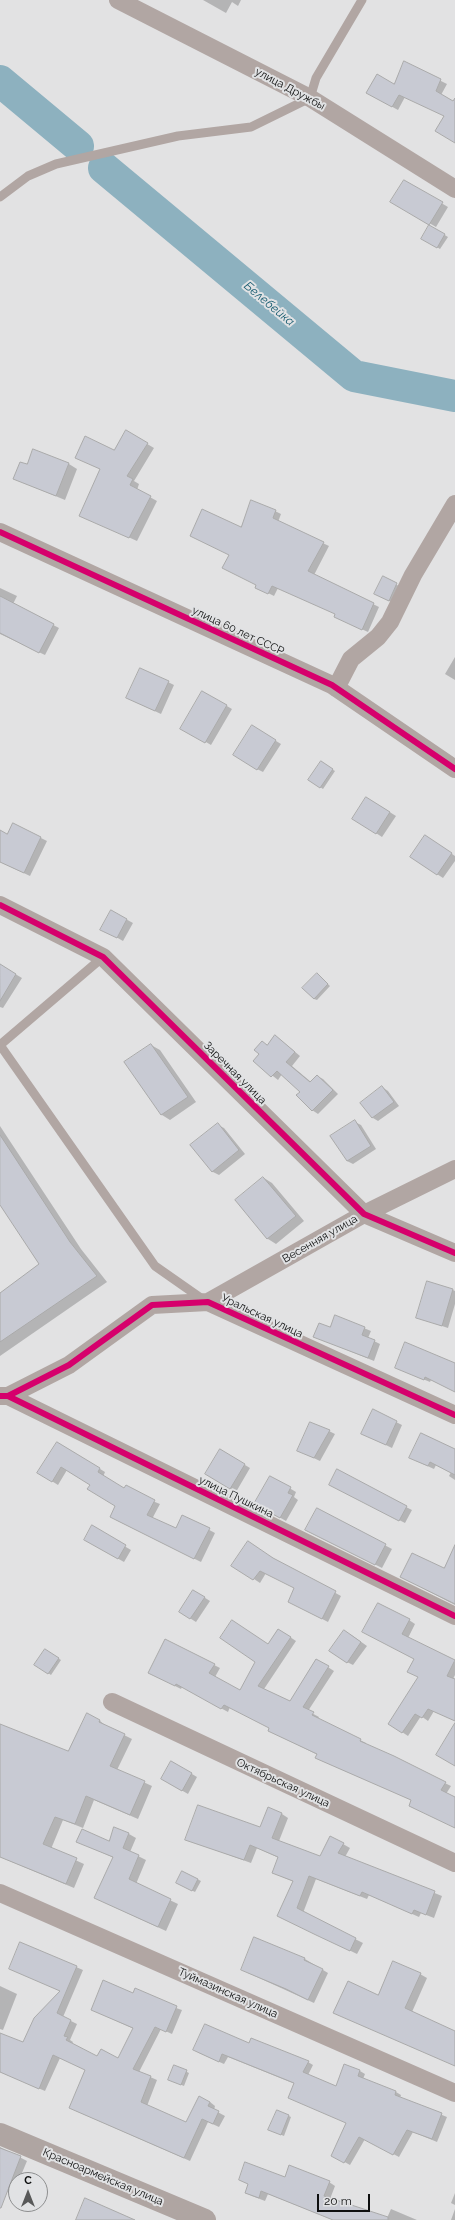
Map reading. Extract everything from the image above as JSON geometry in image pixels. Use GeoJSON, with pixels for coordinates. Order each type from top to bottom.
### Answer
{"type":"FeatureCollection","features":[{"type":"Feature","properties":{"kind":"main road","name":"Красноармейская улица"},"geometry":{"type":"LineString","coordinates":[[0,2134],[205,2220]]}},
{"type":"Feature","properties":{"kind":"street","name":"улица Дружбы"},"geometry":{"type":"LineString","coordinates":[[118,0],[310,98],[455,189]]}},
{"type":"Feature","properties":{"kind":"street"},"geometry":{"type":"LineString","coordinates":[[336,688],[351,659],[378,638],[390,622],[413,575],[455,504]]}},
{"type":"Feature","properties":{"kind":"street","name":"улица 60 лет СССР"},"geometry":{"type":"LineString","coordinates":[[0,532],[336,688],[455,769]]}},
{"type":"Feature","properties":{"kind":"street","name":"Заречная улица"},"geometry":{"type":"LineString","coordinates":[[0,905],[103,957],[364,1214],[455,1253]]}},
{"type":"Feature","properties":{"kind":"street","name":"Весенняя улица"},"geometry":{"type":"LineString","coordinates":[[208,1302],[364,1214],[455,1169]]}},
{"type":"Feature","properties":{"kind":"street","name":"Уральская улица"},"geometry":{"type":"LineString","coordinates":[[4,1396],[69,1365],[152,1305],[208,1302],[455,1415]]}},
{"type":"Feature","properties":{"kind":"street","name":"улица Пушкина"},"geometry":{"type":"LineString","coordinates":[[4,1396],[455,1616]]}},
{"type":"Feature","properties":{"kind":"street","name":"Октябрьская улица"},"geometry":{"type":"LineString","coordinates":[[112,1702],[455,1863]]}},
{"type":"Feature","properties":{"kind":"street","name":"Туймазинская улица"},"geometry":{"type":"LineString","coordinates":[[0,1893],[455,2093]]}},
{"type":"Feature","properties":{"kind":"lane"},"geometry":{"type":"LineString","coordinates":[[0,198],[28,176],[56,164],[178,136],[251,127],[310,98],[316,78],[362,0]]}},
{"type":"Feature","properties":{"kind":"lane"},"geometry":{"type":"LineString","coordinates":[[103,957],[0,1045],[155,1266],[208,1302]]}},
{"type":"Feature","properties":{"kind":"building"},"geometry":{"type":"Polygon","coordinates":[[[404,61],[441,79],[436,91],[453,101],[455,98],[455,143],[435,131],[444,116],[399,95],[392,107],[366,93],[377,74],[394,84],[404,61]]]}},
{"type":"Feature","properties":{"kind":"building"},"geometry":{"type":"Polygon","coordinates":[[[404,180],[443,202],[429,225],[390,202],[404,180]]]}},
{"type":"Feature","properties":{"kind":"building"},"geometry":{"type":"Polygon","coordinates":[[[429,225],[445,234],[437,248],[421,239],[429,225]]]}},
{"type":"Feature","properties":{"kind":"building"},"geometry":{"type":"Polygon","coordinates":[[[126,430],[148,443],[127,476],[133,479],[130,485],[151,496],[129,538],[79,516],[100,469],[75,458],[85,436],[114,450],[126,430]]]}},
{"type":"Feature","properties":{"kind":"building"},"geometry":{"type":"Polygon","coordinates":[[[33,449],[69,463],[56,496],[13,479],[20,462],[27,464],[33,449]]]}},
{"type":"Feature","properties":{"kind":"building"},"geometry":{"type":"Polygon","coordinates":[[[251,500],[276,510],[273,518],[324,542],[308,571],[374,603],[362,630],[334,617],[335,614],[272,586],[268,594],[255,588],[256,585],[222,568],[229,555],[190,536],[202,509],[241,527],[251,500]]]}},
{"type":"Feature","properties":{"kind":"building"},"geometry":{"type":"Polygon","coordinates":[[[383,576],[397,583],[389,601],[374,594],[383,576]]]}},
{"type":"Feature","properties":{"kind":"building"},"geometry":{"type":"Polygon","coordinates":[[[0,596],[54,624],[39,653],[0,633],[0,596]]]}},
{"type":"Feature","properties":{"kind":"building"},"geometry":{"type":"Polygon","coordinates":[[[140,668],[169,681],[155,711],[126,698],[140,668]]]}},
{"type":"Feature","properties":{"kind":"building"},"geometry":{"type":"Polygon","coordinates":[[[202,691],[227,705],[205,743],[180,729],[202,691]]]}},
{"type":"Feature","properties":{"kind":"building"},"geometry":{"type":"Polygon","coordinates":[[[252,725],[276,740],[257,770],[233,755],[252,725]]]}},
{"type":"Feature","properties":{"kind":"building"},"geometry":{"type":"Polygon","coordinates":[[[321,761],[333,769],[320,788],[308,780],[321,761]]]}},
{"type":"Feature","properties":{"kind":"building"},"geometry":{"type":"Polygon","coordinates":[[[366,797],[390,812],[376,834],[352,819],[366,797]]]}},
{"type":"Feature","properties":{"kind":"building"},"geometry":{"type":"Polygon","coordinates":[[[13,823],[41,837],[24,873],[0,862],[0,830],[7,834],[13,823]]]}},
{"type":"Feature","properties":{"kind":"building"},"geometry":{"type":"Polygon","coordinates":[[[425,835],[452,853],[437,875],[410,857],[425,835]]]}},
{"type":"Feature","properties":{"kind":"building"},"geometry":{"type":"Polygon","coordinates":[[[111,910],[127,919],[117,938],[100,930],[111,910]]]}},
{"type":"Feature","properties":{"kind":"building"},"geometry":{"type":"Polygon","coordinates":[[[0,964],[16,974],[0,1001],[0,964]]]}},
{"type":"Feature","properties":{"kind":"building"},"geometry":{"type":"Polygon","coordinates":[[[317,973],[328,984],[314,999],[302,988],[317,973]]]}},
{"type":"Feature","properties":{"kind":"building"},"geometry":{"type":"Polygon","coordinates":[[[275,1035],[295,1052],[286,1062],[310,1082],[317,1075],[333,1090],[312,1111],[296,1095],[300,1092],[277,1071],[271,1077],[253,1061],[259,1054],[254,1050],[262,1041],[267,1045],[275,1035]]]}},
{"type":"Feature","properties":{"kind":"building"},"geometry":{"type":"Polygon","coordinates":[[[151,1044],[188,1097],[161,1115],[124,1062],[151,1044]]]}},
{"type":"Feature","properties":{"kind":"building"},"geometry":{"type":"Polygon","coordinates":[[[382,1086],[394,1102],[372,1118],[360,1103],[382,1086]]]}},
{"type":"Feature","properties":{"kind":"building"},"geometry":{"type":"Polygon","coordinates":[[[355,1120],[371,1146],[347,1161],[330,1136],[355,1120]]]}},
{"type":"Feature","properties":{"kind":"building"},"geometry":{"type":"Polygon","coordinates":[[[218,1123],[239,1150],[212,1172],[190,1145],[218,1123]]]}},
{"type":"Feature","properties":{"kind":"building"},"geometry":{"type":"Polygon","coordinates":[[[0,1135],[70,1242],[97,1276],[0,1342],[0,1293],[39,1264],[0,1205],[0,1135]]]}},
{"type":"Feature","properties":{"kind":"building"},"geometry":{"type":"Polygon","coordinates":[[[263,1177],[296,1216],[267,1239],[235,1200],[263,1177]]]}},
{"type":"Feature","properties":{"kind":"building"},"geometry":{"type":"Polygon","coordinates":[[[427,1281],[453,1289],[442,1326],[416,1318],[427,1281]]]}},
{"type":"Feature","properties":{"kind":"building"},"geometry":{"type":"Polygon","coordinates":[[[335,1315],[365,1327],[362,1335],[375,1340],[368,1358],[313,1337],[319,1323],[330,1327],[335,1315]]]}},
{"type":"Feature","properties":{"kind":"building"},"geometry":{"type":"Polygon","coordinates":[[[405,1342],[455,1363],[455,1392],[425,1377],[424,1380],[395,1368],[405,1342]]]}},
{"type":"Feature","properties":{"kind":"building"},"geometry":{"type":"Polygon","coordinates":[[[373,1409],[397,1421],[386,1445],[361,1434],[373,1409]]]}},
{"type":"Feature","properties":{"kind":"building"},"geometry":{"type":"Polygon","coordinates":[[[310,1422],[330,1430],[314,1458],[297,1451],[310,1422]]]}},
{"type":"Feature","properties":{"kind":"building"},"geometry":{"type":"Polygon","coordinates":[[[421,1433],[455,1449],[455,1475],[430,1462],[428,1466],[409,1458],[421,1433]]]}},
{"type":"Feature","properties":{"kind":"building"},"geometry":{"type":"Polygon","coordinates":[[[57,1442],[100,1468],[98,1472],[124,1488],[126,1485],[155,1500],[147,1515],[176,1528],[182,1515],[210,1528],[194,1559],[110,1517],[115,1506],[87,1489],[90,1485],[61,1467],[52,1482],[37,1473],[57,1442]]]}},
{"type":"Feature","properties":{"kind":"building"},"geometry":{"type":"Polygon","coordinates":[[[220,1449],[245,1464],[230,1489],[205,1474],[220,1449]]]}},
{"type":"Feature","properties":{"kind":"building"},"geometry":{"type":"Polygon","coordinates":[[[337,1469],[407,1506],[399,1521],[329,1485],[337,1469]]]}},
{"type":"Feature","properties":{"kind":"building"},"geometry":{"type":"Polygon","coordinates":[[[270,1476],[291,1487],[288,1493],[293,1495],[280,1518],[254,1504],[270,1476]]]}},
{"type":"Feature","properties":{"kind":"building"},"geometry":{"type":"Polygon","coordinates":[[[317,1508],[386,1544],[375,1565],[305,1530],[317,1508]]]}},
{"type":"Feature","properties":{"kind":"building"},"geometry":{"type":"Polygon","coordinates":[[[92,1525],[126,1545],[118,1559],[84,1540],[92,1525]]]}},
{"type":"Feature","properties":{"kind":"building"},"geometry":{"type":"Polygon","coordinates":[[[248,1541],[273,1558],[336,1591],[322,1619],[288,1602],[294,1588],[260,1571],[253,1580],[231,1566],[248,1541]]]}},
{"type":"Feature","properties":{"kind":"building"},"geometry":{"type":"Polygon","coordinates":[[[455,1545],[455,1604],[400,1577],[412,1553],[444,1568],[455,1545]]]}},
{"type":"Feature","properties":{"kind":"building"},"geometry":{"type":"Polygon","coordinates":[[[193,1590],[205,1597],[190,1619],[179,1612],[193,1590]]]}},
{"type":"Feature","properties":{"kind":"building"},"geometry":{"type":"Polygon","coordinates":[[[378,1603],[410,1619],[402,1634],[455,1660],[447,1676],[455,1679],[455,1721],[428,1709],[422,1718],[415,1714],[402,1733],[388,1724],[418,1677],[407,1672],[414,1659],[362,1632],[378,1603]]]}},
{"type":"Feature","properties":{"kind":"building"},"geometry":{"type":"Polygon","coordinates":[[[232,1620],[268,1644],[278,1629],[291,1637],[258,1686],[290,1701],[316,1659],[329,1666],[303,1707],[314,1712],[312,1715],[361,1739],[360,1741],[446,1782],[441,1790],[455,1797],[455,1828],[409,1806],[411,1800],[315,1758],[317,1754],[268,1731],[269,1728],[224,1705],[221,1709],[176,1684],[175,1686],[148,1673],[165,1639],[215,1664],[209,1673],[240,1690],[255,1662],[220,1638],[232,1620]]]}},
{"type":"Feature","properties":{"kind":"building"},"geometry":{"type":"Polygon","coordinates":[[[344,1630],[361,1642],[347,1663],[329,1651],[344,1630]]]}},
{"type":"Feature","properties":{"kind":"building"},"geometry":{"type":"Polygon","coordinates":[[[45,1649],[59,1658],[48,1674],[34,1665],[45,1649]]]}},
{"type":"Feature","properties":{"kind":"building"},"geometry":{"type":"Polygon","coordinates":[[[87,1713],[100,1720],[99,1722],[125,1734],[110,1766],[145,1781],[130,1815],[86,1796],[75,1824],[55,1817],[43,1844],[77,1858],[66,1884],[0,1857],[0,1724],[68,1751],[87,1713]]]}},
{"type":"Feature","properties":{"kind":"building"},"geometry":{"type":"Polygon","coordinates":[[[455,1723],[455,1766],[436,1755],[455,1723]]]}},
{"type":"Feature","properties":{"kind":"building"},"geometry":{"type":"Polygon","coordinates":[[[171,1761],[192,1773],[182,1791],[161,1779],[171,1761]]]}},
{"type":"Feature","properties":{"kind":"building"},"geometry":{"type":"Polygon","coordinates":[[[198,1805],[260,1827],[268,1807],[282,1813],[272,1838],[320,1856],[330,1836],[344,1843],[338,1853],[435,1891],[426,1915],[414,1910],[412,1914],[362,1892],[360,1896],[309,1876],[297,1908],[356,1938],[350,1951],[316,1935],[277,1916],[293,1881],[272,1873],[278,1857],[250,1845],[244,1860],[185,1840],[198,1805]]]}},
{"type":"Feature","properties":{"kind":"building"},"geometry":{"type":"Polygon","coordinates":[[[114,1827],[129,1833],[123,1848],[139,1855],[129,1879],[171,1899],[158,1927],[94,1898],[113,1857],[76,1842],[82,1829],[109,1841],[114,1827]]]}},
{"type":"Feature","properties":{"kind":"building"},"geometry":{"type":"Polygon","coordinates":[[[182,1871],[198,1879],[192,1891],[176,1883],[182,1871]]]}},
{"type":"Feature","properties":{"kind":"building"},"geometry":{"type":"Polygon","coordinates":[[[254,1937],[305,1958],[304,1960],[323,1969],[308,2000],[241,1970],[254,1937]]]}},
{"type":"Feature","properties":{"kind":"building"},"geometry":{"type":"Polygon","coordinates":[[[20,1942],[77,1966],[57,2013],[71,2020],[64,2036],[68,2037],[66,2040],[97,2056],[101,2049],[118,2058],[133,2028],[91,2010],[103,1980],[133,1993],[135,1988],[177,2006],[166,2032],[155,2027],[133,2069],[151,2076],[141,2102],[186,2122],[199,2096],[210,2102],[208,2106],[219,2111],[213,2124],[202,2119],[184,2158],[69,2108],[85,2070],[53,2055],[39,2089],[0,2072],[0,2033],[23,2042],[34,2018],[60,1991],[9,1969],[20,1942]]]}},
{"type":"Feature","properties":{"kind":"building"},"geometry":{"type":"Polygon","coordinates":[[[393,1961],[421,1973],[405,2008],[455,2031],[455,2066],[333,2013],[348,1981],[378,1995],[393,1961]]]}},
{"type":"Feature","properties":{"kind":"building"},"geometry":{"type":"Polygon","coordinates":[[[205,2024],[249,2043],[251,2038],[309,2061],[303,2072],[336,2086],[344,2064],[360,2070],[358,2076],[396,2091],[395,2095],[442,2113],[432,2139],[407,2130],[393,2155],[359,2137],[344,2163],[331,2156],[346,2123],[288,2098],[294,2083],[222,2054],[219,2062],[193,2050],[205,2024]]]}},
{"type":"Feature","properties":{"kind":"building"},"geometry":{"type":"Polygon","coordinates":[[[174,2065],[187,2070],[181,2085],[168,2080],[174,2065]]]}},
{"type":"Feature","properties":{"kind":"building"},"geometry":{"type":"Polygon","coordinates":[[[277,2110],[289,2115],[281,2135],[268,2130],[277,2110]]]}},
{"type":"Feature","properties":{"kind":"building"},"geometry":{"type":"Polygon","coordinates":[[[0,2148],[21,2156],[15,2172],[8,2172],[8,2190],[0,2208],[0,2148]]]}},
{"type":"Feature","properties":{"kind":"building"},"geometry":{"type":"Polygon","coordinates":[[[245,2162],[285,2177],[289,2165],[330,2181],[324,2196],[388,2217],[388,2220],[333,2220],[261,2191],[259,2198],[245,2193],[248,2184],[239,2180],[245,2162]]]}},
{"type":"Feature","properties":{"kind":"building"},"geometry":{"type":"Polygon","coordinates":[[[85,2198],[135,2220],[76,2220],[85,2198]]]}},
{"type":"Feature","properties":{"kind":"waterway","name":"Белебейка"},"geometry":{"type":"LineString","coordinates":[[0,81],[78,146]]}},
{"type":"Feature","properties":{"kind":"waterway","name":"Белебейка"},"geometry":{"type":"LineString","coordinates":[[104,168],[354,376],[455,396]]}},
{"type":"Feature","properties":{"kind":"cycle path"},"geometry":{"type":"LineString","coordinates":[[0,532],[332,685],[455,769]]}},
{"type":"Feature","properties":{"kind":"cycle path"},"geometry":{"type":"LineString","coordinates":[[0,905],[103,957],[364,1214],[455,1253]]}},
{"type":"Feature","properties":{"kind":"cycle path"},"geometry":{"type":"LineString","coordinates":[[0,1396],[8,1396],[69,1365],[152,1305],[208,1302],[455,1415]]}},
{"type":"Feature","properties":{"kind":"cycle path"},"geometry":{"type":"LineString","coordinates":[[8,1396],[455,1616]]}}]}
